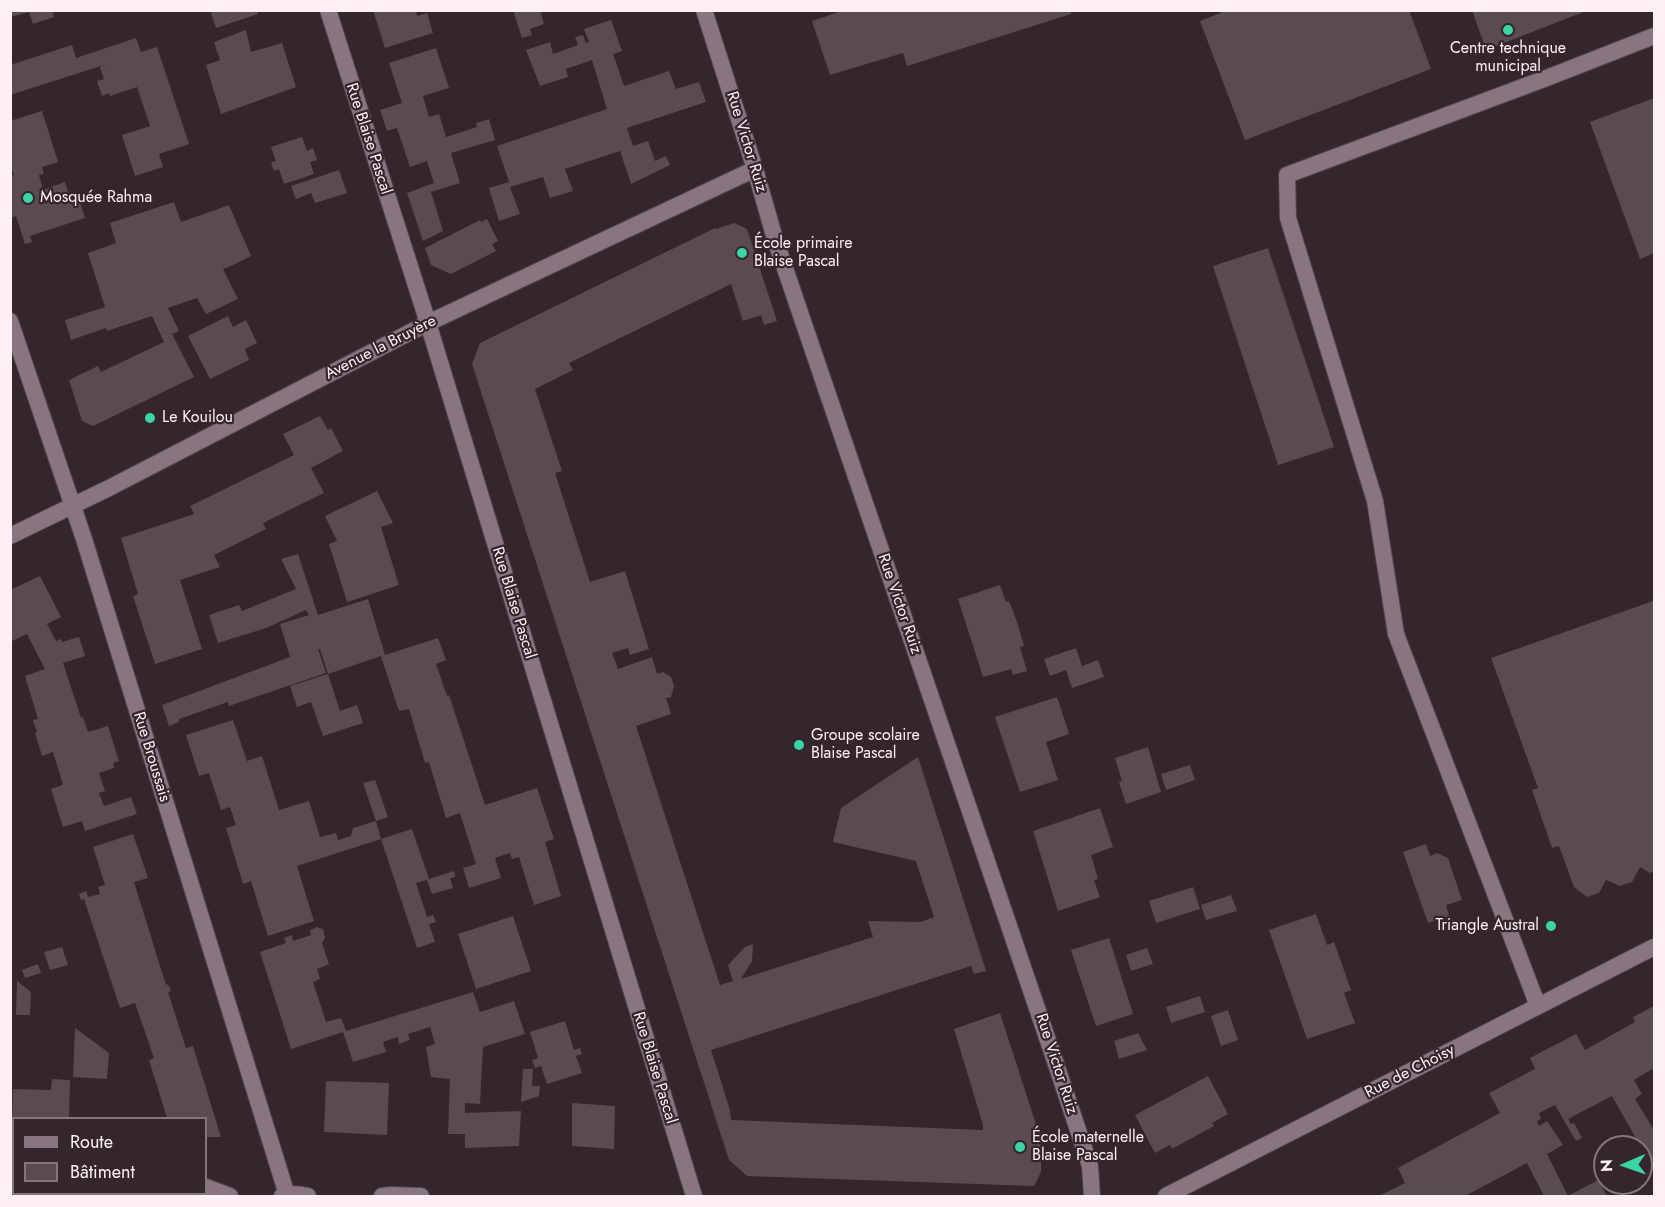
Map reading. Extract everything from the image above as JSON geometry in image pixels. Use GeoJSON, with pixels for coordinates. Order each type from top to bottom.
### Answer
{"type":"FeatureCollection","features":[{"type":"Feature","properties":{"kind":"street","name":"Rue Blaise Pascal"},"geometry":{"type":"LineString","coordinates":[[328,10],[428,323],[694,1197]]}},
{"type":"Feature","properties":{"kind":"street","name":"Rue Victor Ruiz"},"geometry":{"type":"LineString","coordinates":[[704,10],[755,169],[778,250],[1059,1071],[1090,1166],[1092,1197]]}},
{"type":"Feature","properties":{"kind":"street"},"geometry":{"type":"LineString","coordinates":[[1538,1006],[1396,634],[1375,501],[1288,218],[1287,174],[1654,36]]}},
{"type":"Feature","properties":{"kind":"street","name":"Avenue la Bruyère"},"geometry":{"type":"LineString","coordinates":[[10,536],[120,482],[428,323],[755,169]]}},
{"type":"Feature","properties":{"kind":"street","name":"Rue Broussais"},"geometry":{"type":"LineString","coordinates":[[10,321],[73,505],[284,1196]]}},
{"type":"Feature","properties":{"kind":"street","name":"Rue de Choisy"},"geometry":{"type":"LineString","coordinates":[[1166,1197],[1654,947]]}},
{"type":"Feature","properties":{"kind":"street"},"geometry":{"type":"LineString","coordinates":[[207,1187],[230,1197]]}},
{"type":"Feature","properties":{"kind":"street"},"geometry":{"type":"LineString","coordinates":[[284,1196],[301,1194],[308,1197]]}},
{"type":"Feature","properties":{"kind":"street"},"geometry":{"type":"LineString","coordinates":[[382,1197],[391,1195],[421,1197]]}},
{"type":"Feature","properties":{"kind":"building"},"geometry":{"type":"Polygon","coordinates":[[[10,10],[52,10],[54,17],[33,24],[29,12],[10,17],[10,10]]]}},
{"type":"Feature","properties":{"kind":"building"},"geometry":{"type":"Polygon","coordinates":[[[210,10],[257,10],[258,14],[216,28],[210,10]]]}},
{"type":"Feature","properties":{"kind":"building"},"geometry":{"type":"Polygon","coordinates":[[[373,10],[416,10],[417,16],[427,13],[433,33],[385,48],[373,10]]]}},
{"type":"Feature","properties":{"kind":"building"},"geometry":{"type":"Polygon","coordinates":[[[513,10],[540,10],[544,24],[530,29],[532,35],[522,38],[513,10]]]}},
{"type":"Feature","properties":{"kind":"building"},"geometry":{"type":"Polygon","coordinates":[[[845,10],[1070,10],[1071,14],[907,66],[903,53],[830,75],[812,21],[845,10]]]}},
{"type":"Feature","properties":{"kind":"building"},"geometry":{"type":"Polygon","coordinates":[[[1228,10],[1409,10],[1431,69],[1245,140],[1200,21],[1228,10]]]}},
{"type":"Feature","properties":{"kind":"building","name":"Centre technique municipal"},"geometry":{"type":"Polygon","coordinates":[[[1472,10],[1586,10],[1586,11],[1486,50],[1472,10]]]}},
{"type":"Feature","properties":{"kind":"building"},"geometry":{"type":"Polygon","coordinates":[[[611,20],[622,51],[613,54],[624,86],[669,71],[676,89],[699,82],[706,102],[627,128],[633,146],[648,141],[655,161],[666,156],[670,165],[631,184],[620,151],[565,169],[573,191],[550,198],[543,177],[510,187],[520,214],[499,221],[489,188],[509,182],[497,146],[607,109],[592,60],[566,69],[568,77],[540,86],[526,50],[550,42],[553,54],[578,45],[575,37],[583,35],[586,43],[589,42],[584,29],[611,20]]]}},
{"type":"Feature","properties":{"kind":"building"},"geometry":{"type":"Polygon","coordinates":[[[246,30],[251,52],[282,43],[296,87],[221,114],[206,65],[220,60],[214,42],[246,30]]]}},
{"type":"Feature","properties":{"kind":"building"},"geometry":{"type":"Polygon","coordinates":[[[136,38],[141,52],[157,47],[189,144],[159,154],[163,167],[135,176],[122,135],[150,126],[137,87],[110,96],[109,93],[102,96],[97,81],[104,79],[100,67],[107,64],[10,95],[10,65],[72,45],[76,58],[136,38]]]}},
{"type":"Feature","properties":{"kind":"building"},"geometry":{"type":"Polygon","coordinates":[[[436,48],[449,88],[423,96],[429,117],[439,114],[446,137],[477,127],[476,123],[489,119],[495,140],[451,153],[460,183],[431,192],[443,231],[423,241],[407,193],[434,183],[427,161],[410,167],[397,128],[387,131],[380,110],[402,103],[389,63],[436,48]]]}},
{"type":"Feature","properties":{"kind":"building"},"geometry":{"type":"Polygon","coordinates":[[[1654,98],[1654,253],[1640,259],[1590,122],[1654,98]]]}},
{"type":"Feature","properties":{"kind":"building"},"geometry":{"type":"Polygon","coordinates":[[[42,111],[58,162],[42,167],[44,174],[39,175],[43,190],[65,182],[70,198],[78,196],[85,218],[30,236],[32,242],[25,244],[16,216],[10,218],[10,176],[14,175],[10,165],[10,121],[42,111]]]}},
{"type":"Feature","properties":{"kind":"building"},"geometry":{"type":"Polygon","coordinates":[[[302,137],[307,151],[313,148],[317,160],[310,162],[314,174],[284,184],[279,169],[274,171],[271,162],[276,161],[271,147],[302,137]]]}},
{"type":"Feature","properties":{"kind":"building"},"geometry":{"type":"Polygon","coordinates":[[[339,170],[347,193],[315,203],[311,193],[296,199],[291,186],[339,170]]]}},
{"type":"Feature","properties":{"kind":"building"},"geometry":{"type":"Polygon","coordinates":[[[174,202],[181,222],[229,205],[251,256],[223,269],[238,299],[206,314],[197,298],[168,308],[179,331],[172,334],[194,377],[93,426],[82,421],[69,380],[98,366],[101,372],[164,342],[152,316],[71,340],[65,320],[105,307],[88,253],[116,243],[110,223],[174,202]]]}},
{"type":"Feature","properties":{"kind":"building"},"geometry":{"type":"Polygon","coordinates":[[[487,219],[498,241],[492,244],[496,251],[451,274],[431,265],[425,248],[480,220],[481,222],[487,219]]]}},
{"type":"Feature","properties":{"kind":"building"},"geometry":{"type":"Polygon","coordinates":[[[734,223],[747,229],[777,321],[764,325],[761,315],[743,321],[731,284],[569,363],[573,370],[535,389],[562,471],[555,473],[590,582],[625,571],[649,649],[630,655],[628,648],[612,653],[618,669],[652,657],[657,674],[663,672],[671,677],[674,686],[671,697],[666,698],[671,714],[636,726],[720,985],[733,981],[728,965],[745,947],[753,944],[752,961],[741,979],[873,937],[868,921],[921,922],[934,917],[916,861],[833,842],[841,808],[918,757],[986,971],[974,974],[971,966],[711,1050],[731,1120],[983,1130],[954,1029],[1000,1013],[1041,1140],[1041,1172],[1034,1186],[747,1176],[729,1160],[472,364],[480,343],[715,228],[734,223]]]}},
{"type":"Feature","properties":{"kind":"building"},"geometry":{"type":"Polygon","coordinates":[[[1268,248],[1334,447],[1278,465],[1213,266],[1268,248]]]}},
{"type":"Feature","properties":{"kind":"building"},"geometry":{"type":"Polygon","coordinates":[[[228,316],[233,327],[246,320],[257,343],[245,349],[249,360],[210,379],[188,336],[228,316]]]}},
{"type":"Feature","properties":{"kind":"building"},"geometry":{"type":"Polygon","coordinates":[[[320,416],[328,430],[331,428],[343,451],[311,468],[324,493],[263,523],[266,529],[214,555],[220,567],[180,580],[202,649],[155,664],[133,596],[138,594],[121,538],[194,514],[190,506],[294,455],[283,434],[320,416]]]}},
{"type":"Feature","properties":{"kind":"building"},"geometry":{"type":"Polygon","coordinates":[[[377,491],[393,523],[381,527],[399,585],[347,602],[329,544],[337,541],[325,516],[377,491]]]}},
{"type":"Feature","properties":{"kind":"building"},"geometry":{"type":"Polygon","coordinates":[[[298,554],[318,615],[368,599],[385,655],[438,638],[446,660],[436,664],[447,696],[449,695],[485,805],[537,788],[554,839],[545,842],[561,896],[534,905],[519,857],[512,859],[510,853],[495,858],[501,878],[469,888],[463,868],[476,864],[460,813],[446,818],[429,762],[425,763],[409,709],[399,711],[381,656],[328,674],[320,649],[318,649],[326,673],[229,706],[228,702],[179,719],[179,722],[169,726],[162,705],[290,657],[280,624],[309,615],[306,610],[266,628],[218,643],[209,615],[239,605],[242,611],[296,589],[281,559],[298,554]]]}},
{"type":"Feature","properties":{"kind":"building"},"geometry":{"type":"Polygon","coordinates":[[[40,576],[61,617],[47,624],[56,641],[61,639],[62,642],[79,637],[85,656],[63,663],[81,718],[83,717],[88,732],[108,726],[119,761],[113,763],[114,768],[99,773],[105,791],[99,793],[104,806],[131,797],[137,814],[85,831],[82,821],[63,827],[51,789],[63,785],[53,752],[42,756],[35,733],[37,732],[33,720],[38,719],[25,676],[45,669],[27,634],[10,642],[10,590],[40,576]]]}},
{"type":"Feature","properties":{"kind":"building"},"geometry":{"type":"Polygon","coordinates":[[[1000,585],[1017,622],[1024,646],[1020,647],[1027,671],[1013,675],[1011,669],[983,677],[958,599],[1000,585]]]}},
{"type":"Feature","properties":{"kind":"building"},"geometry":{"type":"Polygon","coordinates":[[[1653,601],[1654,871],[1650,873],[1640,867],[1632,882],[1620,886],[1606,880],[1599,893],[1587,897],[1574,887],[1559,846],[1552,848],[1532,790],[1538,788],[1491,658],[1653,601]]]}},
{"type":"Feature","properties":{"kind":"building"},"geometry":{"type":"Polygon","coordinates":[[[1076,648],[1082,666],[1098,660],[1104,677],[1072,688],[1066,670],[1050,676],[1044,659],[1076,648]]]}},
{"type":"Feature","properties":{"kind":"building"},"geometry":{"type":"Polygon","coordinates":[[[328,674],[340,711],[357,705],[363,723],[323,736],[311,702],[297,707],[290,686],[328,674]]]}},
{"type":"Feature","properties":{"kind":"building"},"geometry":{"type":"Polygon","coordinates":[[[1057,697],[1069,734],[1046,742],[1058,780],[1020,792],[995,717],[1057,697]]]}},
{"type":"Feature","properties":{"kind":"building"},"geometry":{"type":"Polygon","coordinates":[[[233,720],[247,761],[262,756],[279,810],[309,801],[320,837],[336,833],[338,840],[351,836],[353,828],[376,821],[381,839],[297,866],[314,921],[268,936],[251,881],[243,884],[226,828],[236,825],[230,807],[221,810],[209,773],[199,776],[186,735],[233,720]]]}},
{"type":"Feature","properties":{"kind":"building"},"geometry":{"type":"Polygon","coordinates":[[[1148,747],[1161,792],[1126,804],[1115,758],[1148,747]]]}},
{"type":"Feature","properties":{"kind":"building"},"geometry":{"type":"Polygon","coordinates":[[[1190,765],[1195,780],[1166,790],[1161,774],[1190,765]]]}},
{"type":"Feature","properties":{"kind":"building"},"geometry":{"type":"Polygon","coordinates":[[[375,780],[388,817],[376,821],[363,783],[375,780]]]}},
{"type":"Feature","properties":{"kind":"building"},"geometry":{"type":"Polygon","coordinates":[[[1100,808],[1113,847],[1091,855],[1098,879],[1094,880],[1100,897],[1058,911],[1033,831],[1100,808]]]}},
{"type":"Feature","properties":{"kind":"building"},"geometry":{"type":"Polygon","coordinates":[[[412,829],[429,879],[454,871],[455,877],[450,878],[453,888],[432,894],[427,880],[416,883],[427,917],[433,915],[436,922],[429,924],[435,942],[417,948],[381,839],[412,829]]]}},
{"type":"Feature","properties":{"kind":"building"},"geometry":{"type":"Polygon","coordinates":[[[133,834],[148,878],[134,882],[166,985],[168,984],[171,991],[168,992],[186,1048],[193,1046],[221,1137],[207,1137],[207,1117],[167,1117],[149,1060],[154,1058],[135,1003],[120,1008],[84,899],[81,900],[79,894],[86,891],[88,897],[100,894],[98,887],[105,885],[93,847],[133,834]]]}},
{"type":"Feature","properties":{"kind":"building"},"geometry":{"type":"Polygon","coordinates":[[[1426,844],[1430,856],[1437,853],[1448,858],[1462,900],[1446,905],[1449,916],[1428,923],[1403,852],[1426,844]]]}},
{"type":"Feature","properties":{"kind":"building"},"geometry":{"type":"Polygon","coordinates":[[[1193,887],[1200,909],[1156,923],[1149,901],[1193,887]]]}},
{"type":"Feature","properties":{"kind":"building"},"geometry":{"type":"Polygon","coordinates":[[[1231,895],[1237,911],[1206,920],[1201,905],[1231,895]]]}},
{"type":"Feature","properties":{"kind":"building"},"geometry":{"type":"Polygon","coordinates":[[[1316,914],[1327,945],[1334,942],[1351,990],[1344,993],[1355,1023],[1307,1039],[1269,930],[1316,914]]]}},
{"type":"Feature","properties":{"kind":"building"},"geometry":{"type":"Polygon","coordinates":[[[513,916],[531,971],[476,989],[458,934],[513,916]]]}},
{"type":"Feature","properties":{"kind":"building"},"geometry":{"type":"Polygon","coordinates":[[[317,927],[323,929],[325,938],[322,943],[329,964],[317,969],[320,979],[313,982],[326,1022],[341,1018],[346,1031],[473,992],[480,1012],[514,1001],[525,1034],[483,1047],[480,1104],[465,1103],[465,1113],[521,1111],[519,1146],[465,1148],[465,1134],[448,1134],[450,1079],[431,1077],[426,1047],[435,1044],[430,1027],[408,1034],[410,1040],[399,1044],[398,1037],[383,1042],[386,1052],[353,1062],[343,1032],[291,1049],[260,952],[286,943],[284,938],[292,935],[293,941],[311,935],[310,930],[317,927]]]}},
{"type":"Feature","properties":{"kind":"building"},"geometry":{"type":"Polygon","coordinates":[[[1109,938],[1133,1014],[1096,1026],[1071,950],[1109,938]]]}},
{"type":"Feature","properties":{"kind":"building"},"geometry":{"type":"Polygon","coordinates":[[[62,947],[68,965],[50,970],[44,952],[62,947]]]}},
{"type":"Feature","properties":{"kind":"building"},"geometry":{"type":"Polygon","coordinates":[[[1147,948],[1153,964],[1131,971],[1126,955],[1147,948]]]}},
{"type":"Feature","properties":{"kind":"building"},"geometry":{"type":"Polygon","coordinates":[[[38,964],[41,973],[25,978],[22,970],[38,964]]]}},
{"type":"Feature","properties":{"kind":"building"},"geometry":{"type":"Polygon","coordinates":[[[17,981],[31,992],[30,1015],[16,1015],[17,981]]]}},
{"type":"Feature","properties":{"kind":"building"},"geometry":{"type":"Polygon","coordinates":[[[1200,996],[1205,1012],[1171,1023],[1166,1007],[1200,996]]]}},
{"type":"Feature","properties":{"kind":"building"},"geometry":{"type":"Polygon","coordinates":[[[1654,1006],[1654,1068],[1634,1080],[1642,1094],[1635,1099],[1654,1130],[1654,1170],[1653,1135],[1634,1135],[1612,1096],[1568,1119],[1571,1124],[1574,1123],[1582,1138],[1576,1141],[1555,1105],[1539,1113],[1541,1119],[1537,1121],[1539,1126],[1547,1121],[1563,1145],[1547,1154],[1568,1196],[1544,1196],[1527,1163],[1465,1196],[1379,1196],[1405,1183],[1398,1168],[1500,1113],[1489,1093],[1535,1069],[1530,1058],[1576,1034],[1585,1050],[1635,1022],[1633,1017],[1654,1006]]]}},
{"type":"Feature","properties":{"kind":"building"},"geometry":{"type":"Polygon","coordinates":[[[1228,1010],[1238,1040],[1221,1046],[1211,1016],[1228,1010]]]}},
{"type":"Feature","properties":{"kind":"building"},"geometry":{"type":"Polygon","coordinates":[[[565,1021],[574,1050],[580,1048],[582,1054],[576,1056],[582,1073],[547,1084],[541,1066],[535,1068],[532,1060],[538,1058],[530,1032],[565,1021]]]}},
{"type":"Feature","properties":{"kind":"building"},"geometry":{"type":"Polygon","coordinates":[[[75,1028],[109,1053],[107,1079],[73,1077],[75,1028]]]}},
{"type":"Feature","properties":{"kind":"building"},"geometry":{"type":"Polygon","coordinates":[[[1138,1033],[1147,1050],[1119,1059],[1114,1041],[1138,1033]]]}},
{"type":"Feature","properties":{"kind":"building"},"geometry":{"type":"Polygon","coordinates":[[[523,1069],[533,1069],[532,1086],[540,1086],[539,1096],[521,1102],[523,1069]]]}},
{"type":"Feature","properties":{"kind":"building"},"geometry":{"type":"Polygon","coordinates":[[[1208,1076],[1228,1114],[1212,1123],[1214,1126],[1172,1149],[1170,1145],[1155,1153],[1135,1115],[1208,1076]]]}},
{"type":"Feature","properties":{"kind":"building"},"geometry":{"type":"Polygon","coordinates":[[[52,1079],[70,1080],[69,1117],[12,1117],[13,1089],[51,1090],[52,1079]]]}},
{"type":"Feature","properties":{"kind":"building"},"geometry":{"type":"Polygon","coordinates":[[[326,1081],[389,1083],[387,1135],[324,1132],[326,1081]]]}},
{"type":"Feature","properties":{"kind":"building"},"geometry":{"type":"Polygon","coordinates":[[[572,1103],[615,1106],[614,1149],[572,1146],[572,1103]]]}},
{"type":"Feature","properties":{"kind":"building"},"geometry":{"type":"Polygon","coordinates":[[[1593,1183],[1593,1195],[1607,1196],[1568,1196],[1593,1183]]]}},
{"type":"Feature","properties":{"kind":"place","name":"Centre technique municipal"},"geometry":{"type":"Point","coordinates":[1508,30]}},
{"type":"Feature","properties":{"kind":"place","name":"Mosquée Rahma"},"geometry":{"type":"Point","coordinates":[28,198]}},
{"type":"Feature","properties":{"kind":"place","name":"École primaire Blaise Pascal"},"geometry":{"type":"Point","coordinates":[742,253]}},
{"type":"Feature","properties":{"kind":"place","name":"Le Kouilou"},"geometry":{"type":"Point","coordinates":[150,418]}},
{"type":"Feature","properties":{"kind":"place","name":"Groupe scolaire Blaise Pascal"},"geometry":{"type":"Point","coordinates":[799,745]}},
{"type":"Feature","properties":{"kind":"place","name":"Triangle Austral"},"geometry":{"type":"Point","coordinates":[1551,926]}},
{"type":"Feature","properties":{"kind":"place","name":"École maternelle Blaise Pascal"},"geometry":{"type":"Point","coordinates":[1020,1147]}}]}
